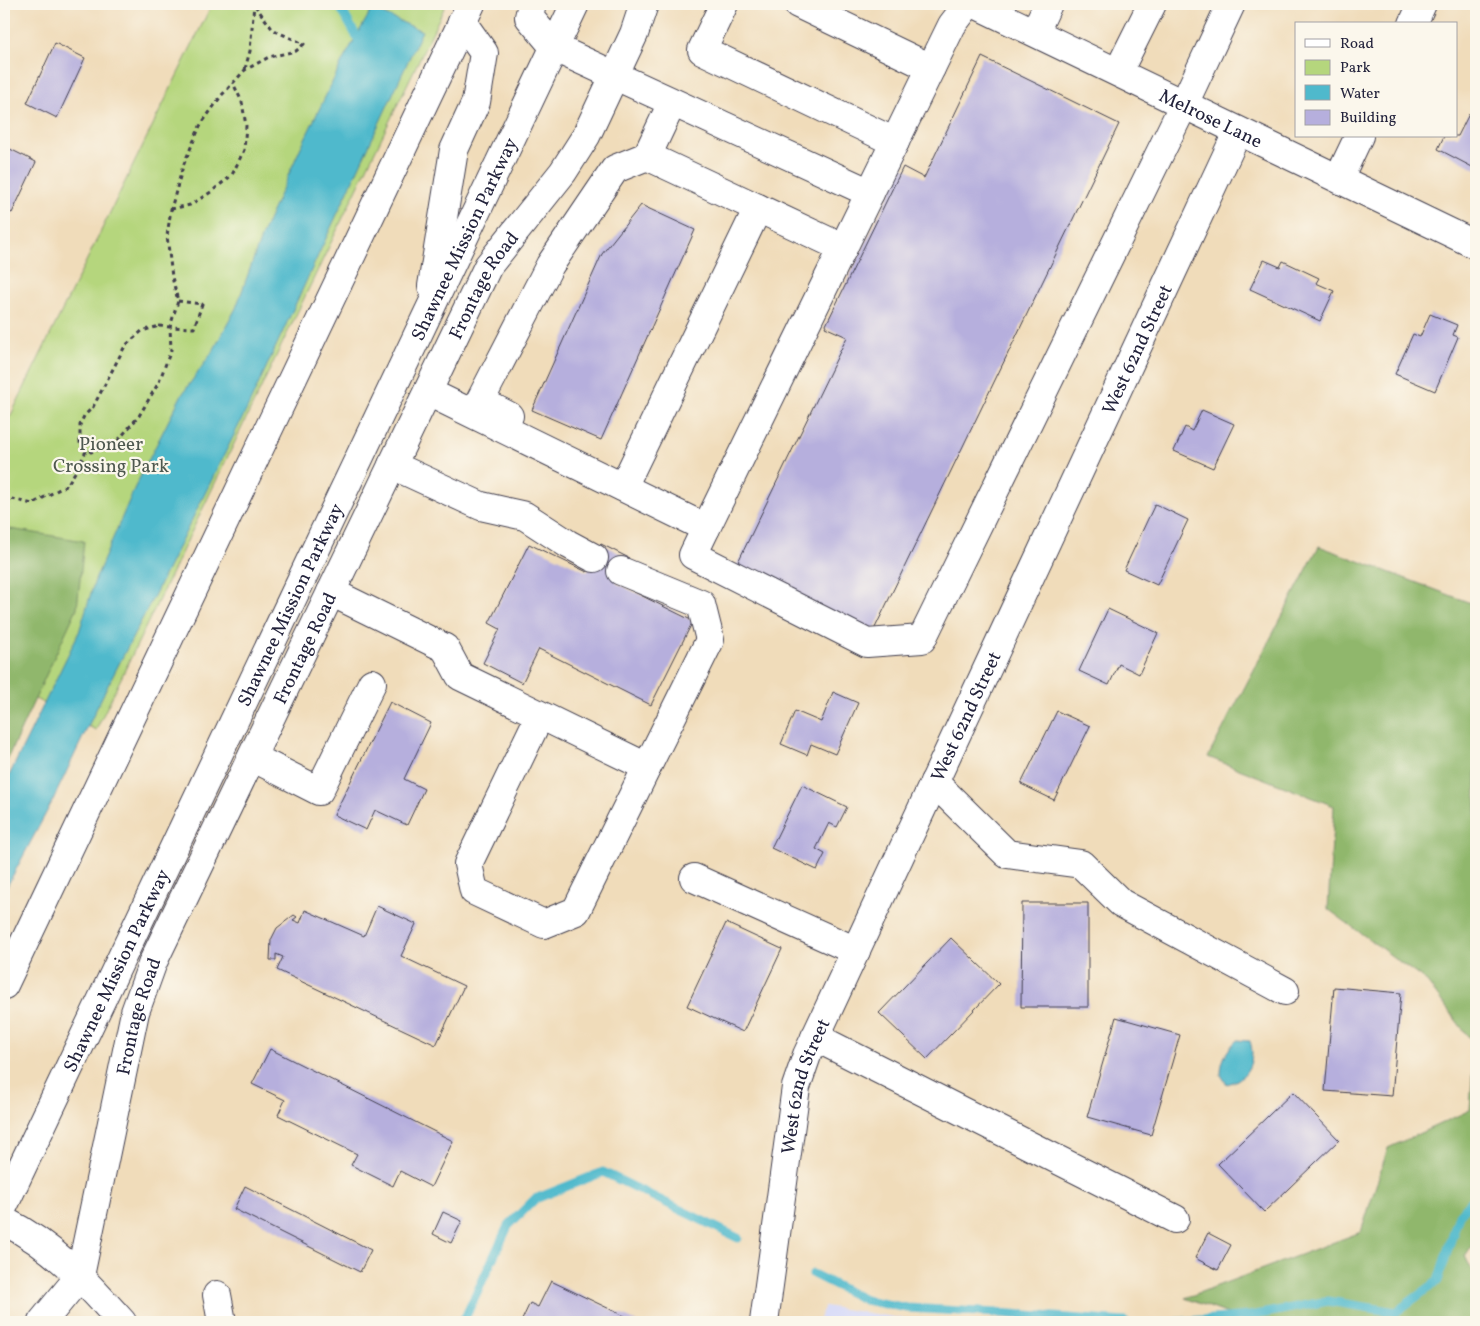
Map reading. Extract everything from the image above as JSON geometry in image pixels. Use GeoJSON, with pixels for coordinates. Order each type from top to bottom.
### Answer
{"type":"FeatureCollection","features":[{"type":"Feature","properties":{"kind":"main road"},"geometry":{"type":"LineString","coordinates":[[532,4],[529,17],[555,48],[614,77],[870,193]]}},
{"type":"Feature","properties":{"kind":"main road","name":"Shawnee Mission Parkway"},"geometry":{"type":"LineString","coordinates":[[4,1205],[575,4]]}},
{"type":"Feature","properties":{"kind":"main road","name":"Frontage Road"},"geometry":{"type":"LineString","coordinates":[[42,1322],[80,1276],[135,1012],[153,962],[488,266],[563,172],[586,136],[634,34],[644,4]]}},
{"type":"Feature","properties":{"kind":"main road"},"geometry":{"type":"LineString","coordinates":[[724,4],[702,50],[895,142]]}},
{"type":"Feature","properties":{"kind":"main road"},"geometry":{"type":"LineString","coordinates":[[798,4],[931,68]]}},
{"type":"Feature","properties":{"kind":"main road"},"geometry":{"type":"LineString","coordinates":[[968,4],[952,25],[693,556],[868,643],[922,639],[1231,4]]}},
{"type":"Feature","properties":{"kind":"main road","name":"Melrose Lane"},"geometry":{"type":"LineString","coordinates":[[975,4],[1476,245]]}},
{"type":"Feature","properties":{"kind":"main road"},"geometry":{"type":"LineString","coordinates":[[1035,32],[1048,4]]}},
{"type":"Feature","properties":{"kind":"main road"},"geometry":{"type":"LineString","coordinates":[[1118,72],[1152,4]]}},
{"type":"Feature","properties":{"kind":"main road"},"geometry":{"type":"LineString","coordinates":[[1414,22],[1422,4]]}},
{"type":"Feature","properties":{"kind":"main road"},"geometry":{"type":"LineString","coordinates":[[426,320],[454,150],[476,102],[484,53],[467,13]]}},
{"type":"Feature","properties":{"kind":"main road"},"geometry":{"type":"LineString","coordinates":[[4,986],[467,13]]}},
{"type":"Feature","properties":{"kind":"main road"},"geometry":{"type":"LineString","coordinates":[[672,103],[647,156],[615,169],[550,264],[480,401],[706,528]]}},
{"type":"Feature","properties":{"kind":"main road","name":"West 62nd Street"},"geometry":{"type":"LineString","coordinates":[[764,1322],[796,1087],[807,1055],[1238,131]]}},
{"type":"Feature","properties":{"kind":"main road"},"geometry":{"type":"LineString","coordinates":[[1339,178],[1358,138]]}},
{"type":"Feature","properties":{"kind":"main road"},"geometry":{"type":"LineString","coordinates":[[647,156],[843,248]]}},
{"type":"Feature","properties":{"kind":"main road"},"geometry":{"type":"LineString","coordinates":[[626,482],[758,208]]}},
{"type":"Feature","properties":{"kind":"main road"},"geometry":{"type":"LineString","coordinates":[[428,392],[626,482]]}},
{"type":"Feature","properties":{"kind":"main road"},"geometry":{"type":"LineString","coordinates":[[392,465],[481,506],[525,516],[568,544],[594,558]]}},
{"type":"Feature","properties":{"kind":"main road"},"geometry":{"type":"LineString","coordinates":[[540,715],[468,864],[474,891],[544,924],[576,911],[710,640],[701,604],[621,571]]}},
{"type":"Feature","properties":{"kind":"main road"},"geometry":{"type":"LineString","coordinates":[[331,592],[445,648],[460,676],[647,767]]}},
{"type":"Feature","properties":{"kind":"main road"},"geometry":{"type":"LineString","coordinates":[[252,757],[319,791],[372,683]]}},
{"type":"Feature","properties":{"kind":"main road"},"geometry":{"type":"LineString","coordinates":[[934,782],[1007,854],[1081,864],[1122,902],[1285,991]]}},
{"type":"Feature","properties":{"kind":"main road"},"geometry":{"type":"LineString","coordinates":[[694,878],[856,951]]}},
{"type":"Feature","properties":{"kind":"main road"},"geometry":{"type":"LineString","coordinates":[[815,1037],[1175,1219]]}},
{"type":"Feature","properties":{"kind":"main road"},"geometry":{"type":"LineString","coordinates":[[4,1221],[23,1230],[56,1255],[80,1276],[122,1322]]}},
{"type":"Feature","properties":{"kind":"main road"},"geometry":{"type":"LineString","coordinates":[[217,1295],[222,1322]]}},
{"type":"Feature","properties":{"kind":"path"},"geometry":{"type":"LineString","coordinates":[[178,301],[202,304],[194,328],[170,327],[160,326],[142,331],[125,346],[103,390],[93,407],[84,416],[80,425],[80,443],[91,452],[114,445],[139,416],[158,382],[171,350],[170,327],[178,301],[172,277],[167,236],[182,166],[200,126],[221,96],[245,70],[269,57],[296,51],[304,44],[274,30],[254,4],[250,51],[245,70]]}},
{"type":"Feature","properties":{"kind":"path"},"geometry":{"type":"LineString","coordinates":[[172,209],[190,205],[211,192],[232,175],[244,150],[246,126],[242,102],[233,83]]}},
{"type":"Feature","properties":{"kind":"path"},"geometry":{"type":"LineString","coordinates":[[4,497],[32,504],[67,485],[87,449]]}},
{"type":"Feature","properties":{"kind":"shaded area"},"geometry":{"type":"Polygon","coordinates":[[[825,1306],[924,1322],[817,1322],[825,1306]]]}},
{"type":"Feature","properties":{"kind":"green space","name":"Pioneer Crossing Park"},"geometry":{"type":"Polygon","coordinates":[[[212,4],[446,4],[96,730],[4,683],[4,417],[10,417],[212,4]]]}},
{"type":"Feature","properties":{"kind":"green space"},"geometry":{"type":"Polygon","coordinates":[[[4,528],[84,541],[77,608],[4,766],[4,528]]]}},
{"type":"Feature","properties":{"kind":"green space"},"geometry":{"type":"Polygon","coordinates":[[[1319,546],[1476,605],[1476,1239],[1465,1256],[1476,1279],[1476,1322],[1250,1322],[1185,1298],[1361,1232],[1388,1148],[1470,1110],[1474,1044],[1427,982],[1328,909],[1334,806],[1208,757],[1319,546]]]}},
{"type":"Feature","properties":{"kind":"water"},"geometry":{"type":"Polygon","coordinates":[[[372,9],[422,31],[247,409],[102,697],[53,800],[4,892],[4,786],[79,632],[95,580],[135,487],[181,396],[213,351],[236,308],[263,232],[300,149],[343,60],[372,9]]]}},
{"type":"Feature","properties":{"kind":"water"},"geometry":{"type":"Polygon","coordinates":[[[1237,1040],[1250,1041],[1252,1048],[1251,1062],[1249,1068],[1240,1078],[1227,1084],[1221,1075],[1223,1060],[1237,1040]]]}},
{"type":"Feature","properties":{"kind":"building"},"geometry":{"type":"Polygon","coordinates":[[[55,43],[85,58],[57,118],[27,103],[55,43]]]}},
{"type":"Feature","properties":{"kind":"building"},"geometry":{"type":"Polygon","coordinates":[[[982,57],[1119,124],[873,632],[736,566],[847,337],[825,327],[903,167],[924,178],[982,57]]]}},
{"type":"Feature","properties":{"kind":"building"},"geometry":{"type":"Polygon","coordinates":[[[1469,114],[1476,118],[1476,169],[1438,149],[1443,138],[1458,138],[1469,114]]]}},
{"type":"Feature","properties":{"kind":"building"},"geometry":{"type":"Polygon","coordinates":[[[6,147],[36,162],[12,213],[4,209],[4,152],[6,147]]]}},
{"type":"Feature","properties":{"kind":"building"},"geometry":{"type":"Polygon","coordinates":[[[641,205],[695,230],[601,440],[532,410],[602,254],[641,205]]]}},
{"type":"Feature","properties":{"kind":"building"},"geometry":{"type":"Polygon","coordinates":[[[1264,260],[1280,267],[1283,261],[1319,278],[1316,283],[1334,291],[1320,321],[1250,289],[1264,260]]]}},
{"type":"Feature","properties":{"kind":"building"},"geometry":{"type":"Polygon","coordinates":[[[1430,314],[1457,325],[1453,335],[1458,337],[1435,391],[1395,374],[1413,334],[1420,337],[1430,314]]]}},
{"type":"Feature","properties":{"kind":"building"},"geometry":{"type":"Polygon","coordinates":[[[1202,410],[1234,424],[1213,468],[1174,451],[1185,427],[1192,431],[1202,410]]]}},
{"type":"Feature","properties":{"kind":"building"},"geometry":{"type":"Polygon","coordinates":[[[1155,504],[1188,520],[1157,585],[1124,570],[1155,504]]]}},
{"type":"Feature","properties":{"kind":"building"},"geometry":{"type":"Polygon","coordinates":[[[529,544],[587,572],[601,544],[629,558],[616,583],[693,621],[651,705],[539,649],[522,683],[483,663],[500,629],[489,623],[529,544]]]}},
{"type":"Feature","properties":{"kind":"building"},"geometry":{"type":"Polygon","coordinates":[[[1108,609],[1158,633],[1139,674],[1119,664],[1109,685],[1079,671],[1108,609]]]}},
{"type":"Feature","properties":{"kind":"building"},"geometry":{"type":"Polygon","coordinates":[[[833,692],[858,703],[835,754],[811,744],[807,755],[781,744],[795,711],[821,722],[833,692]]]}},
{"type":"Feature","properties":{"kind":"building"},"geometry":{"type":"Polygon","coordinates":[[[390,702],[431,723],[404,779],[424,789],[407,825],[375,810],[366,830],[334,815],[390,702]]]}},
{"type":"Feature","properties":{"kind":"building"},"geometry":{"type":"Polygon","coordinates":[[[1057,711],[1090,726],[1054,800],[1021,784],[1057,711]]]}},
{"type":"Feature","properties":{"kind":"building"},"geometry":{"type":"Polygon","coordinates":[[[802,785],[847,807],[837,827],[829,823],[816,849],[825,854],[817,870],[771,848],[802,785]]]}},
{"type":"Feature","properties":{"kind":"building"},"geometry":{"type":"Polygon","coordinates":[[[1022,903],[1088,903],[1088,1007],[1021,1007],[1022,903]]]}},
{"type":"Feature","properties":{"kind":"building"},"geometry":{"type":"Polygon","coordinates":[[[377,906],[416,924],[401,956],[464,986],[436,1045],[277,970],[283,957],[276,954],[276,960],[270,960],[271,940],[277,928],[294,915],[297,917],[293,920],[300,923],[305,910],[364,936],[377,906]]]}},
{"type":"Feature","properties":{"kind":"building"},"geometry":{"type":"Polygon","coordinates":[[[726,923],[782,949],[743,1032],[687,1006],[726,923]]]}},
{"type":"Feature","properties":{"kind":"building"},"geometry":{"type":"Polygon","coordinates":[[[951,938],[999,984],[927,1059],[879,1013],[951,938]]]}},
{"type":"Feature","properties":{"kind":"building"},"geometry":{"type":"Polygon","coordinates":[[[1334,987],[1401,993],[1392,1096],[1325,1091],[1334,987]]]}},
{"type":"Feature","properties":{"kind":"building"},"geometry":{"type":"Polygon","coordinates":[[[1116,1017],[1180,1035],[1151,1135],[1087,1117],[1116,1017]]]}},
{"type":"Feature","properties":{"kind":"building"},"geometry":{"type":"Polygon","coordinates":[[[270,1049],[453,1141],[431,1187],[400,1171],[393,1186],[351,1165],[357,1154],[278,1115],[285,1100],[252,1084],[270,1049]]]}},
{"type":"Feature","properties":{"kind":"building"},"geometry":{"type":"Polygon","coordinates":[[[1293,1092],[1339,1140],[1264,1212],[1218,1164],[1293,1092]]]}},
{"type":"Feature","properties":{"kind":"building"},"geometry":{"type":"Polygon","coordinates":[[[245,1186],[371,1250],[360,1272],[234,1209],[245,1186]]]}},
{"type":"Feature","properties":{"kind":"building"},"geometry":{"type":"Polygon","coordinates":[[[443,1212],[462,1221],[451,1243],[433,1234],[443,1212]]]}},
{"type":"Feature","properties":{"kind":"building"},"geometry":{"type":"Polygon","coordinates":[[[1208,1233],[1231,1245],[1218,1270],[1195,1258],[1208,1233]]]}},
{"type":"Feature","properties":{"kind":"building"},"geometry":{"type":"Polygon","coordinates":[[[551,1281],[637,1322],[521,1322],[530,1303],[538,1307],[551,1281]]]}},
{"type":"Feature","properties":{"kind":"waterway"},"geometry":{"type":"LineString","coordinates":[[340,7],[362,46]]}},
{"type":"Feature","properties":{"kind":"waterway"},"geometry":{"type":"LineString","coordinates":[[463,1322],[508,1226],[535,1199],[603,1172],[738,1238]]}},
{"type":"Feature","properties":{"kind":"waterway"},"geometry":{"type":"LineString","coordinates":[[1177,1322],[1250,1316],[1328,1301],[1396,1312],[1438,1281],[1459,1215],[1476,1196]]}},
{"type":"Feature","properties":{"kind":"waterway"},"geometry":{"type":"LineString","coordinates":[[813,1274],[865,1300],[907,1308],[1125,1322]]}}]}
